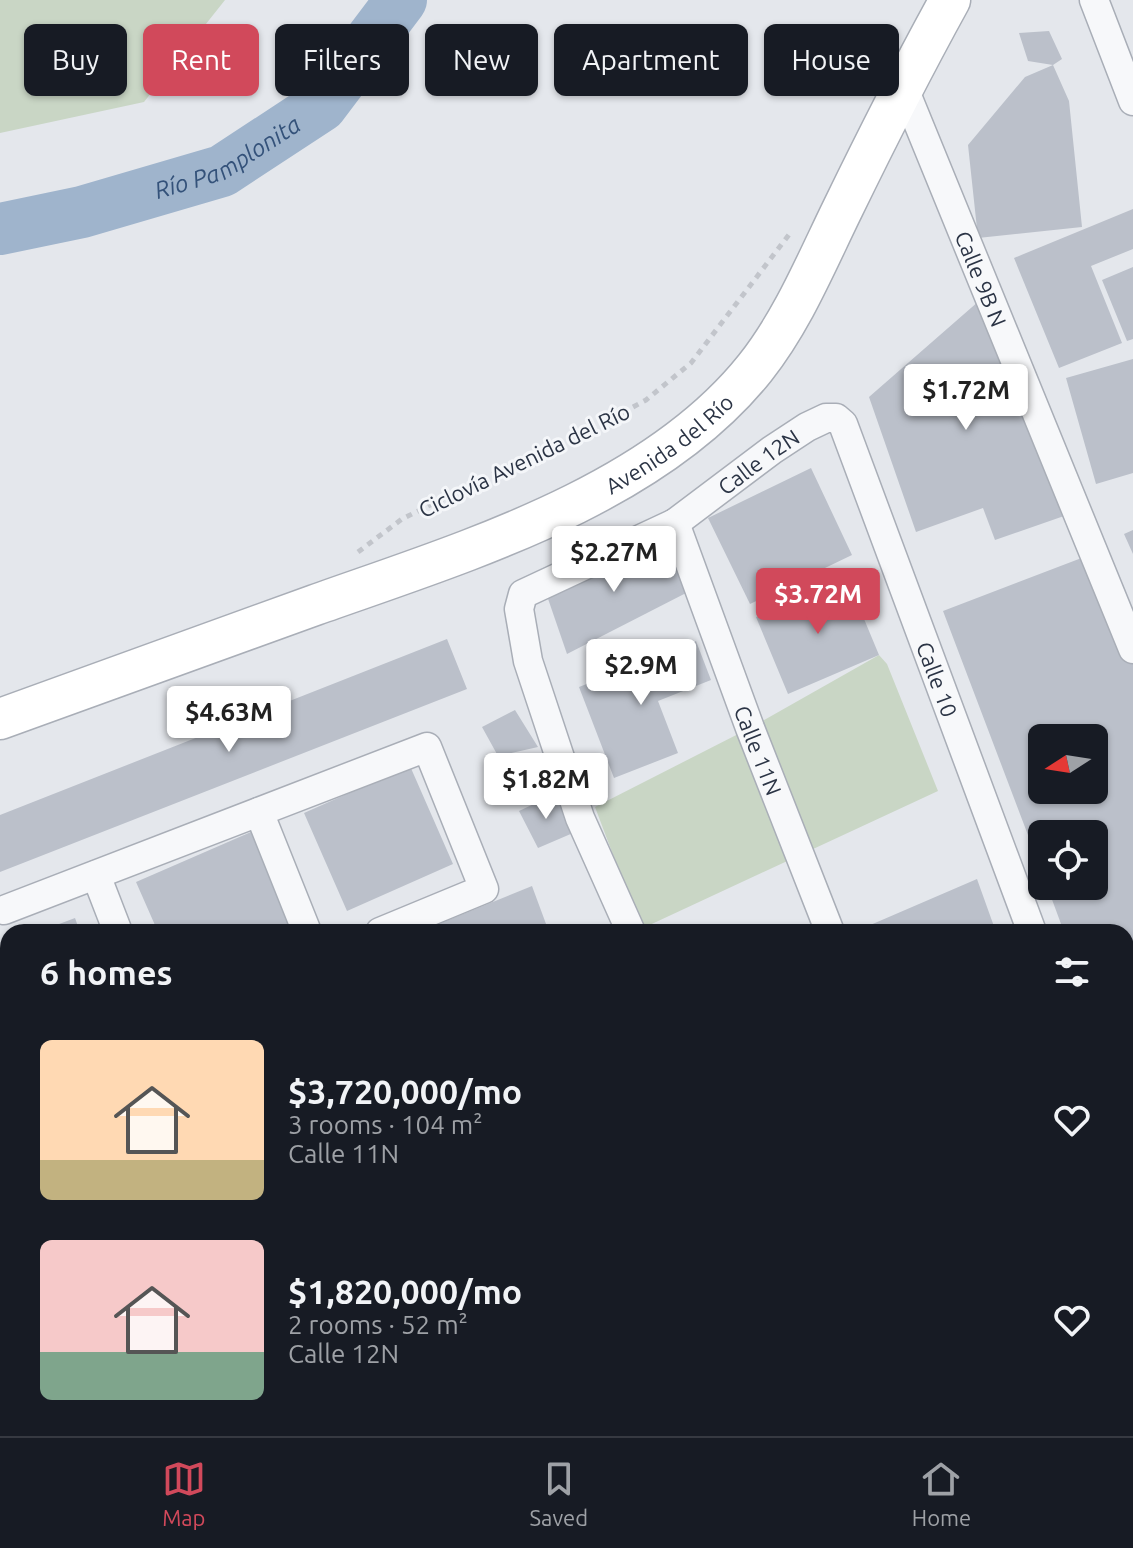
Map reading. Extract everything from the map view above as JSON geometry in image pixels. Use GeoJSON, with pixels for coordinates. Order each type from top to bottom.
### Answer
{"type":"FeatureCollection","features":[{"type":"Feature","properties":{"kind":"main road","name":"Avenida del Río"},"geometry":{"type":"LineString","coordinates":[[0,719],[500,538],[626,477],[672,448],[713,412],[754,369],[790,317],[903,86],[950,0]]}},
{"type":"Feature","properties":{"kind":"street"},"geometry":{"type":"LineString","coordinates":[[1094,0],[1133,101]]}},
{"type":"Feature","properties":{"kind":"street","name":"Calle 9B N"},"geometry":{"type":"LineString","coordinates":[[903,86],[1133,649]]}},
{"type":"Feature","properties":{"kind":"street","name":"Calle 12N"},"geometry":{"type":"LineString","coordinates":[[627,924],[580,818],[528,661],[519,609],[523,594],[675,523],[807,427],[826,418],[836,418],[843,424]]}},
{"type":"Feature","properties":{"kind":"street","name":"Calle 10"},"geometry":{"type":"LineString","coordinates":[[843,424],[1029,924]]}},
{"type":"Feature","properties":{"kind":"street","name":"Calle 11N"},"geometry":{"type":"LineString","coordinates":[[675,523],[750,728],[827,924]]}},
{"type":"Feature","properties":{"kind":"street"},"geometry":{"type":"LineString","coordinates":[[4,910],[427,747],[484,889],[399,924]]}},
{"type":"Feature","properties":{"kind":"street"},"geometry":{"type":"LineString","coordinates":[[259,812],[304,924]]}},
{"type":"Feature","properties":{"kind":"street"},"geometry":{"type":"LineString","coordinates":[[96,875],[115,924]]}},
{"type":"Feature","properties":{"kind":"path","name":"Ciclovía Avenida del Río"},"geometry":{"type":"LineString","coordinates":[[347,560],[402,519],[505,468],[562,445],[646,400],[691,363],[723,325],[794,226]]}},
{"type":"Feature","properties":{"kind":"green space"},"geometry":{"type":"Polygon","coordinates":[[[0,0],[225,0],[206,24],[143,24],[143,96],[149,96],[144,102],[0,133],[0,0]]]}},
{"type":"Feature","properties":{"kind":"green space"},"geometry":{"type":"Polygon","coordinates":[[[879,655],[887,664],[938,791],[652,924],[639,924],[595,807],[750,728],[879,655]]]}},
{"type":"Feature","properties":{"kind":"building"},"geometry":{"type":"Polygon","coordinates":[[[1049,31],[1062,59],[1053,65],[1028,61],[1019,33],[1049,31]]]}},
{"type":"Feature","properties":{"kind":"building"},"geometry":{"type":"Polygon","coordinates":[[[1053,65],[1069,101],[1082,227],[978,238],[968,145],[1025,77],[1053,65]]]}},
{"type":"Feature","properties":{"kind":"building"},"geometry":{"type":"Polygon","coordinates":[[[1133,209],[1133,249],[1091,266],[1122,343],[1059,368],[1014,258],[1133,209]]]}},
{"type":"Feature","properties":{"kind":"building"},"geometry":{"type":"Polygon","coordinates":[[[1133,267],[1133,339],[1127,341],[1102,280],[1133,267]]]}},
{"type":"Feature","properties":{"kind":"building"},"geometry":{"type":"Polygon","coordinates":[[[987,294],[1064,516],[995,540],[983,508],[916,532],[869,397],[987,294]]]}},
{"type":"Feature","properties":{"kind":"building"},"geometry":{"type":"Polygon","coordinates":[[[1133,359],[1133,473],[1096,484],[1066,378],[1133,359]]]}},
{"type":"Feature","properties":{"kind":"building"},"geometry":{"type":"Polygon","coordinates":[[[811,468],[852,555],[750,604],[708,518],[811,468]]]}},
{"type":"Feature","properties":{"kind":"building"},"geometry":{"type":"Polygon","coordinates":[[[1133,530],[1133,554],[1124,534],[1133,530]]]}},
{"type":"Feature","properties":{"kind":"building"},"geometry":{"type":"Polygon","coordinates":[[[660,537],[688,592],[567,654],[545,590],[660,537]]]}},
{"type":"Feature","properties":{"kind":"building"},"geometry":{"type":"Polygon","coordinates":[[[1092,554],[1133,663],[1133,924],[1061,924],[1052,900],[1108,900],[1108,820],[1028,820],[1028,835],[943,611],[1092,554]]]}},
{"type":"Feature","properties":{"kind":"building"},"geometry":{"type":"Polygon","coordinates":[[[847,578],[879,655],[788,694],[756,617],[847,578]]]}},
{"type":"Feature","properties":{"kind":"building"},"geometry":{"type":"Polygon","coordinates":[[[447,639],[467,689],[0,872],[0,815],[447,639]]]}},
{"type":"Feature","properties":{"kind":"building"},"geometry":{"type":"Polygon","coordinates":[[[696,641],[711,680],[658,701],[678,753],[614,778],[579,687],[696,641]]]}},
{"type":"Feature","properties":{"kind":"building"},"geometry":{"type":"Polygon","coordinates":[[[515,710],[538,747],[498,756],[482,727],[515,710]]]}},
{"type":"Feature","properties":{"kind":"building"},"geometry":{"type":"Polygon","coordinates":[[[544,754],[551,786],[521,802],[505,775],[544,754]]]}},
{"type":"Feature","properties":{"kind":"building"},"geometry":{"type":"Polygon","coordinates":[[[410,766],[453,864],[347,911],[304,813],[410,766]]]}},
{"type":"Feature","properties":{"kind":"building"},"geometry":{"type":"Polygon","coordinates":[[[555,794],[573,833],[538,848],[519,811],[555,794]]]}},
{"type":"Feature","properties":{"kind":"building"},"geometry":{"type":"Polygon","coordinates":[[[251,832],[291,924],[154,924],[136,882],[251,832]]]}},
{"type":"Feature","properties":{"kind":"building"},"geometry":{"type":"Polygon","coordinates":[[[977,879],[993,924],[873,924],[977,879]]]}},
{"type":"Feature","properties":{"kind":"building"},"geometry":{"type":"Polygon","coordinates":[[[532,886],[546,924],[439,924],[532,886]]]}},
{"type":"Feature","properties":{"kind":"building"},"geometry":{"type":"Polygon","coordinates":[[[75,918],[77,924],[59,924],[75,918]]]}},
{"type":"Feature","properties":{"kind":"waterway","name":"Río Pamplonita"},"geometry":{"type":"LineString","coordinates":[[0,229],[82,212],[222,171],[321,106],[401,0]]}}]}
